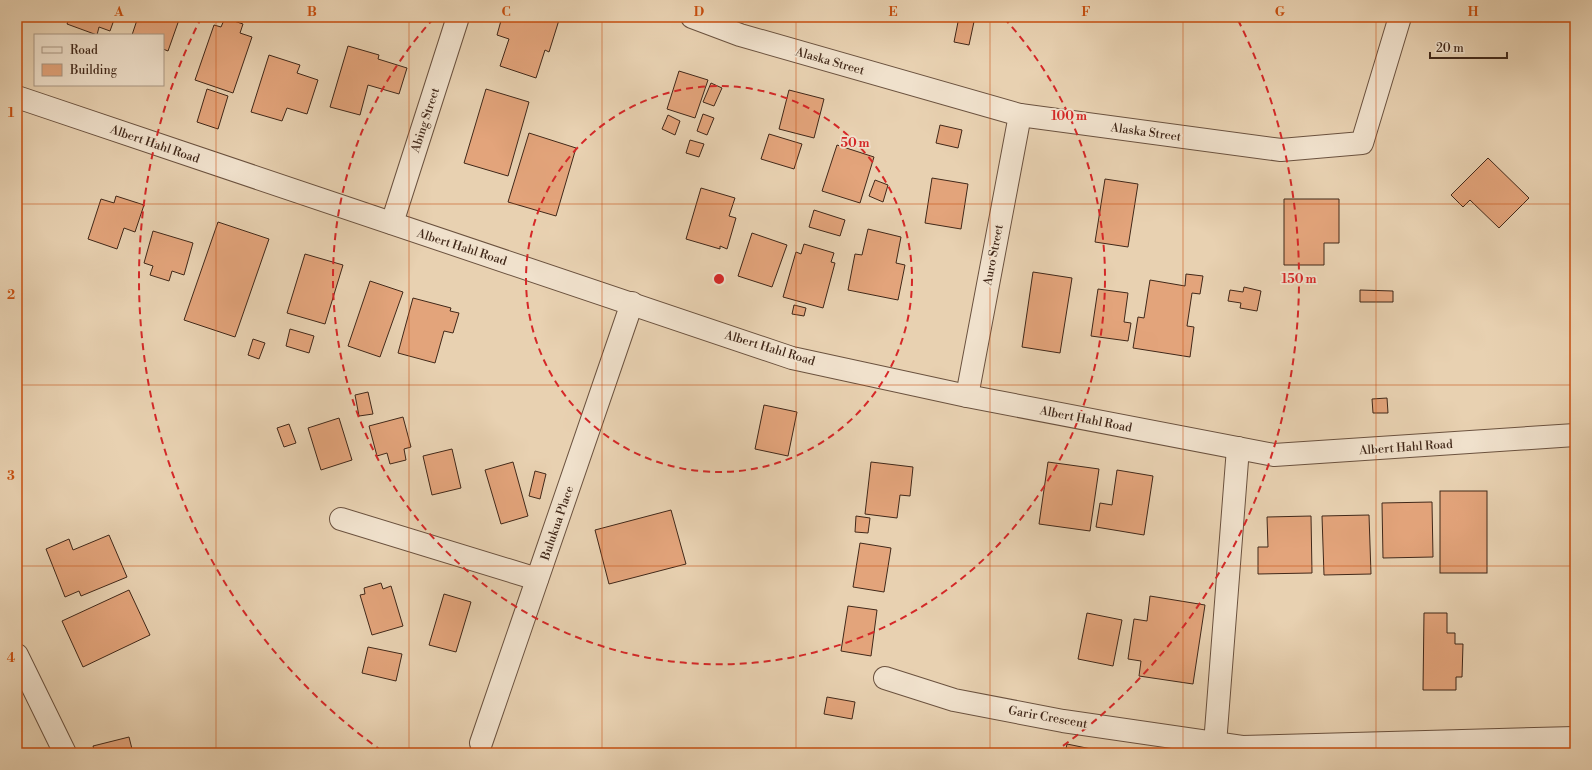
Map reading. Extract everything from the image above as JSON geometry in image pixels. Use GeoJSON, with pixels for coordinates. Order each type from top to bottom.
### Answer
{"type":"FeatureCollection","features":[{"type":"Feature","properties":{"kind":"street","name":"Abing Street"},"geometry":{"type":"LineString","coordinates":[[392,223],[458,17]]}},
{"type":"Feature","properties":{"kind":"street","name":"Alaska Street"},"geometry":{"type":"LineString","coordinates":[[692,17],[740,35],[1020,115],[1281,150],[1362,143],[1400,17]]}},
{"type":"Feature","properties":{"kind":"street","name":"Albert Hahl Road"},"geometry":{"type":"LineString","coordinates":[[17,97],[792,358],[967,396],[1274,455],[1575,435]]}},
{"type":"Feature","properties":{"kind":"street","name":"Auro Street"},"geometry":{"type":"LineString","coordinates":[[967,396],[1020,115]]}},
{"type":"Feature","properties":{"kind":"street","name":"Bulukua Place"},"geometry":{"type":"LineString","coordinates":[[481,743],[632,303]]}},
{"type":"Feature","properties":{"kind":"street"},"geometry":{"type":"LineString","coordinates":[[1215,744],[1238,448]]}},
{"type":"Feature","properties":{"kind":"street"},"geometry":{"type":"LineString","coordinates":[[341,519],[538,579]]}},
{"type":"Feature","properties":{"kind":"street"},"geometry":{"type":"LineString","coordinates":[[17,655],[65,753]]}},
{"type":"Feature","properties":{"kind":"street","name":"Garir Crescent"},"geometry":{"type":"LineString","coordinates":[[885,678],[954,700],[1063,721],[1242,747],[1575,738]]}},
{"type":"Feature","properties":{"kind":"building"},"geometry":{"type":"Polygon","coordinates":[[[70,17],[115,17],[110,31],[99,27],[97,34],[67,24],[70,17]]]}},
{"type":"Feature","properties":{"kind":"building"},"geometry":{"type":"Polygon","coordinates":[[[138,17],[180,17],[168,51],[164,49],[164,34],[132,34],[138,17]]]}},
{"type":"Feature","properties":{"kind":"building"},"geometry":{"type":"Polygon","coordinates":[[[502,17],[549,17],[559,20],[549,52],[545,50],[536,78],[500,66],[509,39],[497,35],[502,17]]]}},
{"type":"Feature","properties":{"kind":"building"},"geometry":{"type":"Polygon","coordinates":[[[959,17],[975,17],[969,45],[954,42],[959,17]]]}},
{"type":"Feature","properties":{"kind":"building"},"geometry":{"type":"Polygon","coordinates":[[[225,18],[243,24],[240,33],[252,37],[233,93],[195,80],[214,25],[221,27],[225,18]]]}},
{"type":"Feature","properties":{"kind":"building"},"geometry":{"type":"Polygon","coordinates":[[[348,46],[379,55],[378,59],[407,68],[399,94],[368,85],[360,115],[330,107],[348,46]]]}},
{"type":"Feature","properties":{"kind":"building"},"geometry":{"type":"Polygon","coordinates":[[[269,55],[300,65],[297,73],[318,80],[307,114],[287,108],[282,121],[251,112],[269,55]]]}},
{"type":"Feature","properties":{"kind":"building"},"geometry":{"type":"Polygon","coordinates":[[[679,71],[708,80],[695,118],[667,109],[679,71]]]}},
{"type":"Feature","properties":{"kind":"building"},"geometry":{"type":"Polygon","coordinates":[[[711,83],[722,88],[714,106],[703,102],[711,83]]]}},
{"type":"Feature","properties":{"kind":"building"},"geometry":{"type":"Polygon","coordinates":[[[207,89],[228,96],[218,129],[197,122],[207,89]]]}},
{"type":"Feature","properties":{"kind":"building"},"geometry":{"type":"Polygon","coordinates":[[[486,89],[529,102],[508,176],[464,163],[486,89]]]}},
{"type":"Feature","properties":{"kind":"building"},"geometry":{"type":"Polygon","coordinates":[[[789,90],[824,99],[814,138],[779,129],[789,90]]]}},
{"type":"Feature","properties":{"kind":"building"},"geometry":{"type":"Polygon","coordinates":[[[703,114],[714,118],[707,135],[697,131],[703,114]]]}},
{"type":"Feature","properties":{"kind":"building"},"geometry":{"type":"Polygon","coordinates":[[[668,115],[680,121],[675,135],[662,129],[668,115]]]}},
{"type":"Feature","properties":{"kind":"building"},"geometry":{"type":"Polygon","coordinates":[[[940,125],[962,130],[958,148],[936,143],[940,125]]]}},
{"type":"Feature","properties":{"kind":"building"},"geometry":{"type":"Polygon","coordinates":[[[529,133],[576,148],[556,216],[508,202],[529,133]]]}},
{"type":"Feature","properties":{"kind":"building"},"geometry":{"type":"Polygon","coordinates":[[[769,134],[802,144],[794,169],[761,159],[769,134]]]}},
{"type":"Feature","properties":{"kind":"building"},"geometry":{"type":"Polygon","coordinates":[[[690,140],[704,144],[699,157],[686,153],[690,140]]]}},
{"type":"Feature","properties":{"kind":"building"},"geometry":{"type":"Polygon","coordinates":[[[837,145],[874,157],[860,203],[822,191],[837,145]]]}},
{"type":"Feature","properties":{"kind":"building"},"geometry":{"type":"Polygon","coordinates":[[[1488,158],[1529,198],[1499,228],[1470,200],[1463,207],[1451,195],[1488,158]]]}},
{"type":"Feature","properties":{"kind":"building"},"geometry":{"type":"Polygon","coordinates":[[[932,178],[968,184],[961,229],[925,223],[932,178]]]}},
{"type":"Feature","properties":{"kind":"building"},"geometry":{"type":"Polygon","coordinates":[[[1105,179],[1138,184],[1128,247],[1095,242],[1105,179]]]}},
{"type":"Feature","properties":{"kind":"building"},"geometry":{"type":"Polygon","coordinates":[[[875,180],[888,185],[883,202],[869,196],[875,180]]]}},
{"type":"Feature","properties":{"kind":"building"},"geometry":{"type":"Polygon","coordinates":[[[701,188],[735,198],[729,216],[736,218],[727,249],[720,246],[720,249],[686,239],[701,188]]]}},
{"type":"Feature","properties":{"kind":"building"},"geometry":{"type":"Polygon","coordinates":[[[116,196],[144,205],[135,232],[124,228],[117,249],[88,239],[101,199],[114,203],[116,196]]]}},
{"type":"Feature","properties":{"kind":"building"},"geometry":{"type":"Polygon","coordinates":[[[1284,199],[1339,199],[1339,243],[1324,243],[1324,265],[1284,265],[1284,199]]]}},
{"type":"Feature","properties":{"kind":"building"},"geometry":{"type":"Polygon","coordinates":[[[814,210],[845,220],[840,236],[809,227],[814,210]]]}},
{"type":"Feature","properties":{"kind":"building"},"geometry":{"type":"Polygon","coordinates":[[[218,222],[269,239],[235,337],[184,320],[218,222]]]}},
{"type":"Feature","properties":{"kind":"building"},"geometry":{"type":"Polygon","coordinates":[[[868,229],[901,237],[896,263],[905,265],[898,300],[848,290],[855,254],[862,255],[868,229]]]}},
{"type":"Feature","properties":{"kind":"building"},"geometry":{"type":"Polygon","coordinates":[[[153,231],[193,243],[184,275],[172,271],[169,281],[150,275],[153,266],[144,263],[153,231]]]}},
{"type":"Feature","properties":{"kind":"building"},"geometry":{"type":"Polygon","coordinates":[[[752,233],[787,245],[772,287],[738,276],[752,233]]]}},
{"type":"Feature","properties":{"kind":"building"},"geometry":{"type":"Polygon","coordinates":[[[804,244],[834,253],[831,262],[835,263],[823,308],[783,297],[796,252],[801,254],[804,244]]]}},
{"type":"Feature","properties":{"kind":"building"},"geometry":{"type":"Polygon","coordinates":[[[305,254],[343,265],[325,324],[287,313],[305,254]]]}},
{"type":"Feature","properties":{"kind":"building"},"geometry":{"type":"Polygon","coordinates":[[[1033,272],[1072,278],[1060,353],[1022,347],[1033,272]]]}},
{"type":"Feature","properties":{"kind":"building"},"geometry":{"type":"Polygon","coordinates":[[[1186,274],[1203,276],[1200,294],[1192,293],[1187,326],[1194,327],[1190,357],[1133,348],[1138,317],[1144,318],[1150,280],[1185,286],[1186,274]]]}},
{"type":"Feature","properties":{"kind":"building"},"geometry":{"type":"Polygon","coordinates":[[[370,281],[403,292],[380,357],[348,346],[370,281]]]}},
{"type":"Feature","properties":{"kind":"building"},"geometry":{"type":"Polygon","coordinates":[[[1244,287],[1261,291],[1257,311],[1240,308],[1241,303],[1228,301],[1230,290],[1243,292],[1244,287]]]}},
{"type":"Feature","properties":{"kind":"building"},"geometry":{"type":"Polygon","coordinates":[[[1098,289],[1128,293],[1124,322],[1131,323],[1128,341],[1091,336],[1098,289]]]}},
{"type":"Feature","properties":{"kind":"building"},"geometry":{"type":"Polygon","coordinates":[[[1360,290],[1393,291],[1393,302],[1360,302],[1360,290]]]}},
{"type":"Feature","properties":{"kind":"building"},"geometry":{"type":"Polygon","coordinates":[[[413,298],[451,308],[450,311],[459,313],[453,333],[444,331],[435,363],[398,353],[413,298]]]}},
{"type":"Feature","properties":{"kind":"building"},"geometry":{"type":"Polygon","coordinates":[[[794,305],[806,308],[804,316],[792,314],[794,305]]]}},
{"type":"Feature","properties":{"kind":"building"},"geometry":{"type":"Polygon","coordinates":[[[290,329],[314,336],[309,353],[286,346],[290,329]]]}},
{"type":"Feature","properties":{"kind":"building"},"geometry":{"type":"Polygon","coordinates":[[[253,339],[265,343],[259,359],[248,355],[253,339]]]}},
{"type":"Feature","properties":{"kind":"building"},"geometry":{"type":"Polygon","coordinates":[[[368,392],[373,414],[359,416],[355,395],[368,392]]]}},
{"type":"Feature","properties":{"kind":"building"},"geometry":{"type":"Polygon","coordinates":[[[1387,398],[1388,413],[1373,413],[1372,399],[1387,398]]]}},
{"type":"Feature","properties":{"kind":"building"},"geometry":{"type":"Polygon","coordinates":[[[764,405],[797,412],[788,456],[755,449],[764,405]]]}},
{"type":"Feature","properties":{"kind":"building"},"geometry":{"type":"Polygon","coordinates":[[[403,417],[411,447],[404,449],[406,460],[390,464],[387,453],[377,456],[369,426],[403,417]]]}},
{"type":"Feature","properties":{"kind":"building"},"geometry":{"type":"Polygon","coordinates":[[[339,418],[352,460],[321,470],[308,428],[339,418]]]}},
{"type":"Feature","properties":{"kind":"building"},"geometry":{"type":"Polygon","coordinates":[[[289,424],[296,443],[284,447],[277,428],[289,424]]]}},
{"type":"Feature","properties":{"kind":"building"},"geometry":{"type":"Polygon","coordinates":[[[452,449],[461,488],[432,495],[423,456],[452,449]]]}},
{"type":"Feature","properties":{"kind":"building"},"geometry":{"type":"Polygon","coordinates":[[[513,462],[528,516],[501,524],[485,470],[513,462]]]}},
{"type":"Feature","properties":{"kind":"building"},"geometry":{"type":"Polygon","coordinates":[[[871,462],[913,467],[910,496],[900,495],[897,518],[865,514],[871,462]]]}},
{"type":"Feature","properties":{"kind":"building"},"geometry":{"type":"Polygon","coordinates":[[[1048,462],[1099,469],[1090,531],[1039,524],[1048,462]]]}},
{"type":"Feature","properties":{"kind":"building"},"geometry":{"type":"Polygon","coordinates":[[[1117,470],[1153,476],[1144,535],[1096,527],[1100,503],[1112,505],[1117,470]]]}},
{"type":"Feature","properties":{"kind":"building"},"geometry":{"type":"Polygon","coordinates":[[[535,471],[546,474],[540,499],[529,496],[535,471]]]}},
{"type":"Feature","properties":{"kind":"building"},"geometry":{"type":"Polygon","coordinates":[[[1440,491],[1487,491],[1487,573],[1440,573],[1440,491]]]}},
{"type":"Feature","properties":{"kind":"building"},"geometry":{"type":"Polygon","coordinates":[[[1432,502],[1433,557],[1383,558],[1382,503],[1432,502]]]}},
{"type":"Feature","properties":{"kind":"building"},"geometry":{"type":"Polygon","coordinates":[[[671,510],[686,564],[609,584],[595,530],[671,510]]]}},
{"type":"Feature","properties":{"kind":"building"},"geometry":{"type":"Polygon","coordinates":[[[1369,515],[1371,574],[1324,575],[1322,516],[1369,515]]]}},
{"type":"Feature","properties":{"kind":"building"},"geometry":{"type":"Polygon","coordinates":[[[856,516],[870,518],[868,533],[855,532],[856,516]]]}},
{"type":"Feature","properties":{"kind":"building"},"geometry":{"type":"Polygon","coordinates":[[[1311,516],[1312,573],[1258,574],[1258,547],[1268,547],[1267,517],[1311,516]]]}},
{"type":"Feature","properties":{"kind":"building"},"geometry":{"type":"Polygon","coordinates":[[[109,535],[127,577],[81,596],[79,591],[65,597],[46,549],[69,539],[73,550],[109,535]]]}},
{"type":"Feature","properties":{"kind":"building"},"geometry":{"type":"Polygon","coordinates":[[[860,543],[891,548],[884,592],[853,587],[860,543]]]}},
{"type":"Feature","properties":{"kind":"building"},"geometry":{"type":"Polygon","coordinates":[[[381,583],[383,589],[391,586],[403,626],[372,635],[360,595],[365,594],[364,588],[381,583]]]}},
{"type":"Feature","properties":{"kind":"building"},"geometry":{"type":"Polygon","coordinates":[[[129,590],[150,635],[83,667],[62,621],[129,590]]]}},
{"type":"Feature","properties":{"kind":"building"},"geometry":{"type":"Polygon","coordinates":[[[444,594],[471,602],[456,652],[429,645],[444,594]]]}},
{"type":"Feature","properties":{"kind":"building"},"geometry":{"type":"Polygon","coordinates":[[[1150,596],[1205,605],[1193,684],[1139,676],[1141,661],[1128,659],[1134,619],[1147,621],[1150,596]]]}},
{"type":"Feature","properties":{"kind":"building"},"geometry":{"type":"Polygon","coordinates":[[[848,606],[877,610],[871,656],[841,651],[848,606]]]}},
{"type":"Feature","properties":{"kind":"building"},"geometry":{"type":"Polygon","coordinates":[[[1087,613],[1122,620],[1113,666],[1078,659],[1087,613]]]}},
{"type":"Feature","properties":{"kind":"building"},"geometry":{"type":"Polygon","coordinates":[[[1424,613],[1447,613],[1447,633],[1455,633],[1455,644],[1463,644],[1462,677],[1456,677],[1456,690],[1423,690],[1424,613]]]}},
{"type":"Feature","properties":{"kind":"building"},"geometry":{"type":"Polygon","coordinates":[[[368,647],[402,654],[396,681],[362,673],[368,647]]]}},
{"type":"Feature","properties":{"kind":"building"},"geometry":{"type":"Polygon","coordinates":[[[827,697],[855,702],[852,719],[824,714],[827,697]]]}},
{"type":"Feature","properties":{"kind":"building"},"geometry":{"type":"Polygon","coordinates":[[[129,737],[133,753],[95,753],[93,746],[129,737]]]}},
{"type":"Feature","properties":{"kind":"building"},"geometry":{"type":"Polygon","coordinates":[[[1067,744],[1101,751],[1101,753],[1065,753],[1067,744]]]}}]}
